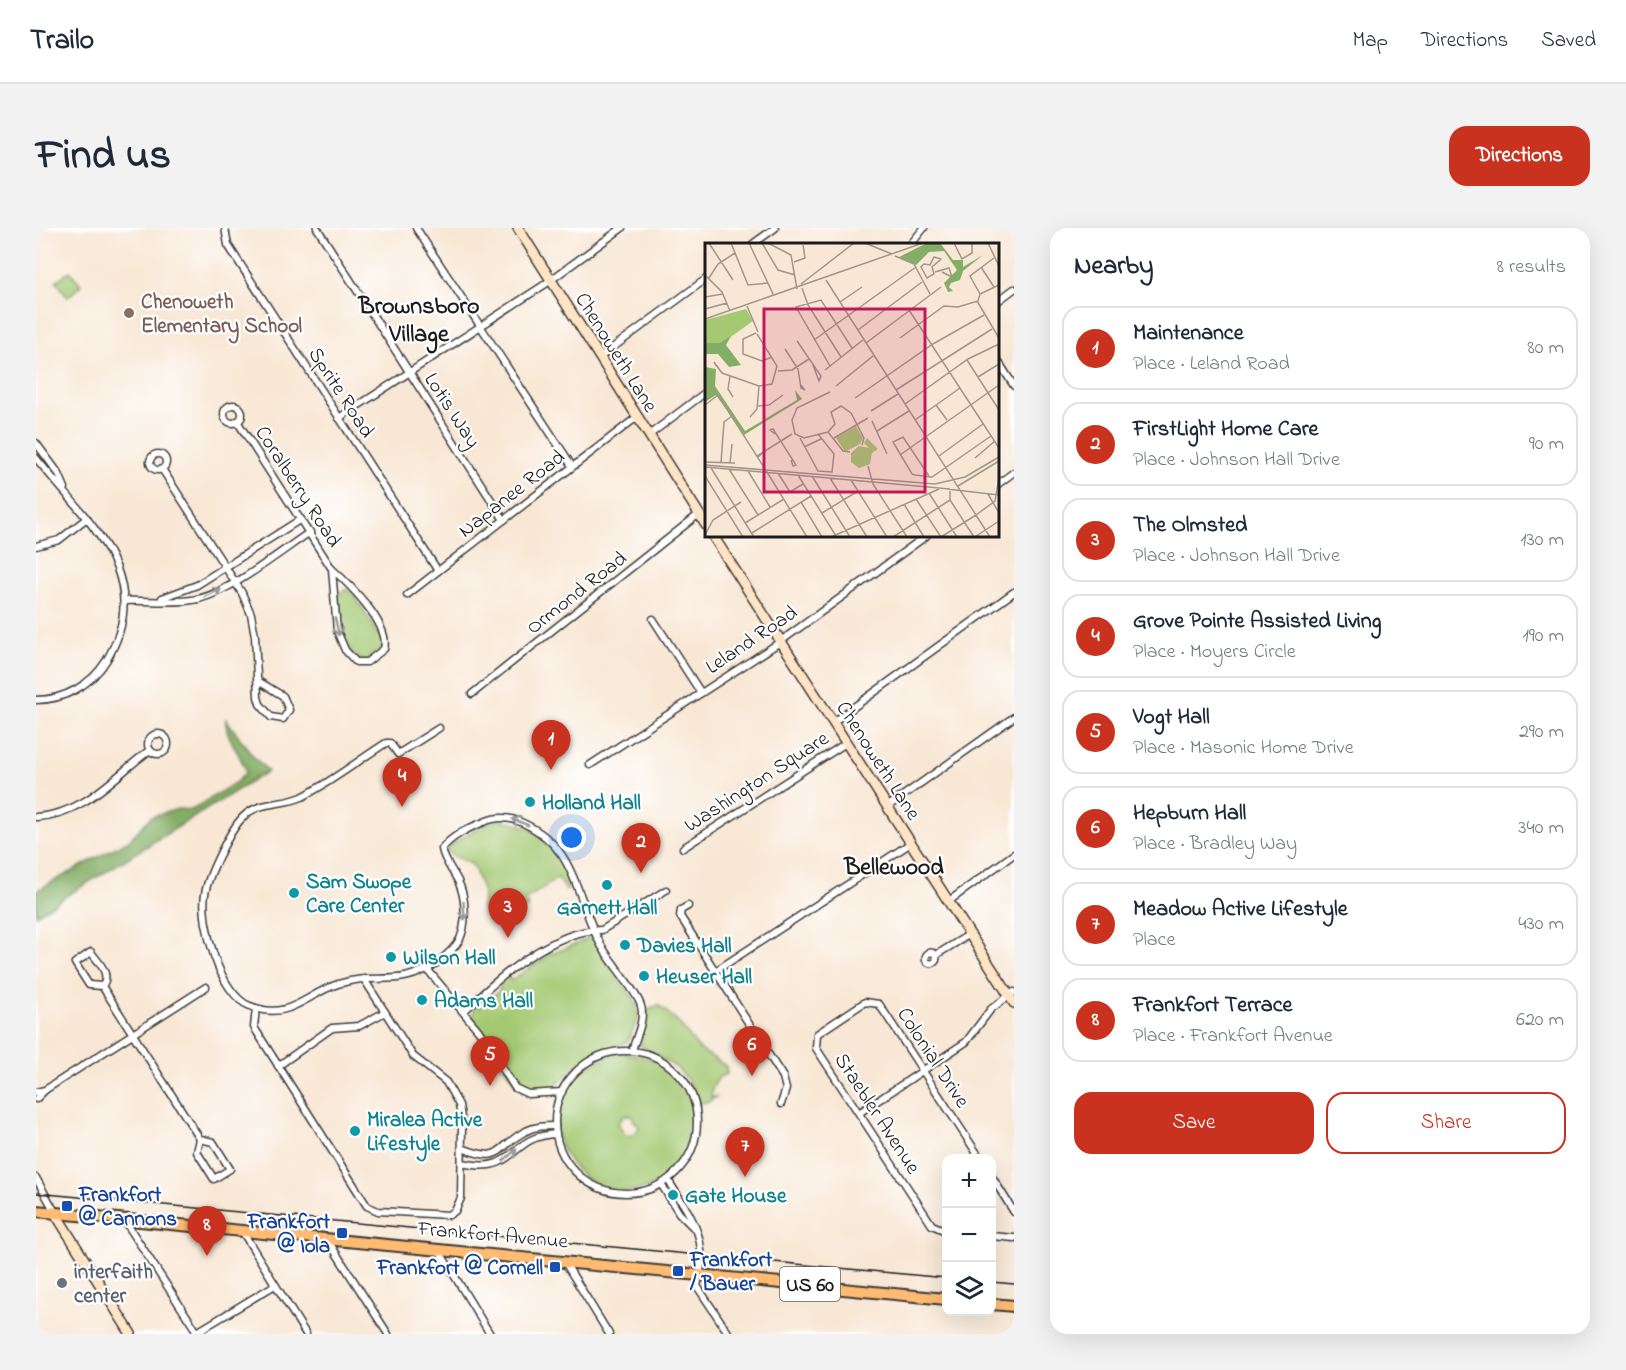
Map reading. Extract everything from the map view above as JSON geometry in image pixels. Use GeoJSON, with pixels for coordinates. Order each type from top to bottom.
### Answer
{"type":"FeatureCollection","features":[{"type":"Feature","properties":{"kind":"main road","name":"Chenoweth Lane"},"geometry":{"type":"LineString","coordinates":[[518,228],[705,523]]}},
{"type":"Feature","properties":{"kind":"main road","name":"Chenoweth Lane"},"geometry":{"type":"LineString","coordinates":[[714,537],[1012,997]]}},
{"type":"Feature","properties":{"kind":"main road","name":"Frankfort Avenue"},"geometry":{"type":"LineString","coordinates":[[36,1211],[942,1299]]}},
{"type":"Feature","properties":{"kind":"main road"},"geometry":{"type":"LineString","coordinates":[[55,1213],[131,1334]]}},
{"type":"Feature","properties":{"kind":"main road"},"geometry":{"type":"LineString","coordinates":[[996,1304],[1014,1306]]}},
{"type":"Feature","properties":{"kind":"street","name":"Sprite Road"},"geometry":{"type":"LineString","coordinates":[[225,228],[228,245],[438,571]]}},
{"type":"Feature","properties":{"kind":"street","name":"Lotis Way"},"geometry":{"type":"LineString","coordinates":[[317,228],[504,520]]}},
{"type":"Feature","properties":{"kind":"street"},"geometry":{"type":"LineString","coordinates":[[416,228],[572,466]]}},
{"type":"Feature","properties":{"kind":"street"},"geometry":{"type":"LineString","coordinates":[[339,418],[550,281],[622,228]]}},
{"type":"Feature","properties":{"kind":"street"},"geometry":{"type":"LineString","coordinates":[[754,243],[775,228]]}},
{"type":"Feature","properties":{"kind":"street"},"geometry":{"type":"LineString","coordinates":[[912,243],[924,228]]}},
{"type":"Feature","properties":{"kind":"street"},"geometry":{"type":"LineString","coordinates":[[916,237],[921,243]]}},
{"type":"Feature","properties":{"kind":"street"},"geometry":{"type":"LineString","coordinates":[[600,357],[705,280]]}},
{"type":"Feature","properties":{"kind":"street"},"geometry":{"type":"LineString","coordinates":[[999,301],[1014,289]]}},
{"type":"Feature","properties":{"kind":"street"},"geometry":{"type":"LineString","coordinates":[[999,363],[1014,386]]}},
{"type":"Feature","properties":{"kind":"street"},"geometry":{"type":"LineString","coordinates":[[649,435],[705,393]]}},
{"type":"Feature","properties":{"kind":"street","name":"Napanee Road"},"geometry":{"type":"LineString","coordinates":[[406,596],[637,417]]}},
{"type":"Feature","properties":{"kind":"street","name":"Coralberry Road"},"geometry":{"type":"LineString","coordinates":[[237,421],[332,569],[351,586],[386,639],[382,653],[367,662],[356,662],[345,650],[335,622],[332,569]]}},
{"type":"Feature","properties":{"kind":"street"},"geometry":{"type":"LineString","coordinates":[[36,444],[59,474],[67,492]]}},
{"type":"Feature","properties":{"kind":"street"},"geometry":{"type":"LineString","coordinates":[[36,458],[67,492],[112,556],[124,601],[117,640],[97,673],[71,692],[36,700]]}},
{"type":"Feature","properties":{"kind":"street"},"geometry":{"type":"LineString","coordinates":[[162,469],[234,582],[251,614],[255,636],[258,697],[265,712],[277,719],[284,719],[289,710],[283,696],[258,681]]}},
{"type":"Feature","properties":{"kind":"street"},"geometry":{"type":"LineString","coordinates":[[999,483],[1014,472]]}},
{"type":"Feature","properties":{"kind":"street","name":"Ormond Road"},"geometry":{"type":"LineString","coordinates":[[472,694],[699,514]]}},
{"type":"Feature","properties":{"kind":"street"},"geometry":{"type":"LineString","coordinates":[[36,546],[59,540],[87,518]]}},
{"type":"Feature","properties":{"kind":"street"},"geometry":{"type":"LineString","coordinates":[[156,600],[197,585],[301,519]]}},
{"type":"Feature","properties":{"kind":"street"},"geometry":{"type":"LineString","coordinates":[[124,601],[197,599],[234,582],[310,532]]}},
{"type":"Feature","properties":{"kind":"street","name":"Leland Road"},"geometry":{"type":"LineString","coordinates":[[590,765],[780,640],[925,537]]}},
{"type":"Feature","properties":{"kind":"street"},"geometry":{"type":"LineString","coordinates":[[334,591],[341,586],[351,586]]}},
{"type":"Feature","properties":{"kind":"street"},"geometry":{"type":"LineString","coordinates":[[833,722],[1014,592]]}},
{"type":"Feature","properties":{"kind":"street"},"geometry":{"type":"LineString","coordinates":[[653,619],[701,693]]}},
{"type":"Feature","properties":{"kind":"street"},"geometry":{"type":"LineString","coordinates":[[887,807],[1014,717]]}},
{"type":"Feature","properties":{"kind":"street"},"geometry":{"type":"LineString","coordinates":[[439,728],[398,754],[390,743],[386,743],[302,797],[254,808],[236,826],[208,884],[205,911],[216,964],[225,984],[242,1002],[256,1008],[277,1011],[294,1008],[337,984],[364,979],[399,979],[427,969],[455,946],[464,921],[459,883],[443,854],[446,844],[490,819],[506,817],[540,831],[565,858],[594,930],[642,1006],[641,1021],[632,1050]]}},
{"type":"Feature","properties":{"kind":"street","name":"Washington Square"},"geometry":{"type":"LineString","coordinates":[[683,848],[846,743]]}},
{"type":"Feature","properties":{"kind":"street"},"geometry":{"type":"LineString","coordinates":[[36,817],[56,815],[78,807],[150,750]]}},
{"type":"Feature","properties":{"kind":"street"},"geometry":{"type":"LineString","coordinates":[[720,968],[911,843]]}},
{"type":"Feature","properties":{"kind":"street"},"geometry":{"type":"LineString","coordinates":[[949,901],[1014,854]]}},
{"type":"Feature","properties":{"kind":"street"},"geometry":{"type":"LineString","coordinates":[[464,1011],[501,977],[533,956],[571,936],[602,930],[666,890]]}},
{"type":"Feature","properties":{"kind":"street"},"geometry":{"type":"LineString","coordinates":[[688,906],[681,910],[680,916],[783,1077],[786,1089],[781,1104]]}},
{"type":"Feature","properties":{"kind":"street"},"geometry":{"type":"LineString","coordinates":[[936,955],[970,934]]}},
{"type":"Feature","properties":{"kind":"street"},"geometry":{"type":"LineString","coordinates":[[91,952],[106,974],[106,981],[102,986],[89,985],[75,963],[91,952]]}},
{"type":"Feature","properties":{"kind":"street"},"geometry":{"type":"LineString","coordinates":[[427,969],[464,1011],[515,1088],[528,1094],[562,1092]]}},
{"type":"Feature","properties":{"kind":"street"},"geometry":{"type":"LineString","coordinates":[[256,1008],[254,1027],[367,1206],[372,1209],[435,1216],[449,1215],[455,1211],[461,1198],[461,1114],[453,1093],[438,1074],[413,1057],[364,979]]}},
{"type":"Feature","properties":{"kind":"street"},"geometry":{"type":"LineString","coordinates":[[102,986],[200,1139],[213,1142],[230,1169],[214,1179],[197,1152],[200,1139]]}},
{"type":"Feature","properties":{"kind":"street"},"geometry":{"type":"LineString","coordinates":[[36,1099],[45,1090],[206,987]]}},
{"type":"Feature","properties":{"kind":"street"},"geometry":{"type":"LineString","coordinates":[[858,1113],[966,1042],[991,1009],[1012,997]]}},
{"type":"Feature","properties":{"kind":"street","name":"Colonial Drive"},"geometry":{"type":"LineString","coordinates":[[818,1033],[865,1002],[876,1002],[977,1154]]}},
{"type":"Feature","properties":{"kind":"street"},"geometry":{"type":"LineString","coordinates":[[278,1066],[332,1028],[358,1026],[385,1012]]}},
{"type":"Feature","properties":{"kind":"street","name":"Staebler Avenue"},"geometry":{"type":"LineString","coordinates":[[818,1033],[815,1041],[816,1048],[932,1226],[942,1230]]}},
{"type":"Feature","properties":{"kind":"street"},"geometry":{"type":"LineString","coordinates":[[632,1050],[653,1056],[675,1070],[690,1090],[696,1109],[694,1144],[681,1169],[669,1182],[633,1194],[622,1194],[599,1189],[572,1168],[560,1148],[555,1125],[562,1092],[573,1075],[588,1061],[613,1051],[632,1050]]}},
{"type":"Feature","properties":{"kind":"street"},"geometry":{"type":"LineString","coordinates":[[36,1092],[45,1090]]}},
{"type":"Feature","properties":{"kind":"street"},"geometry":{"type":"LineString","coordinates":[[462,1148],[480,1155],[494,1155],[524,1132],[555,1125]]}},
{"type":"Feature","properties":{"kind":"street"},"geometry":{"type":"LineString","coordinates":[[462,1163],[483,1167],[493,1165],[507,1160],[526,1140],[556,1134]]}},
{"type":"Feature","properties":{"kind":"street"},"geometry":{"type":"LineString","coordinates":[[36,1178],[55,1213]]}},
{"type":"Feature","properties":{"kind":"street"},"geometry":{"type":"LineString","coordinates":[[669,1182],[685,1206],[702,1247],[698,1286],[729,1334]]}},
{"type":"Feature","properties":{"kind":"street"},"geometry":{"type":"LineString","coordinates":[[996,1183],[1014,1212]]}},
{"type":"Feature","properties":{"kind":"street"},"geometry":{"type":"LineString","coordinates":[[661,1184],[678,1211],[693,1227]]}},
{"type":"Feature","properties":{"kind":"street"},"geometry":{"type":"LineString","coordinates":[[125,1220],[197,1332],[275,1285]]}},
{"type":"Feature","properties":{"kind":"street"},"geometry":{"type":"LineString","coordinates":[[241,1230],[306,1334]]}},
{"type":"Feature","properties":{"kind":"street"},"geometry":{"type":"LineString","coordinates":[[996,1236],[1014,1238]]}},
{"type":"Feature","properties":{"kind":"street"},"geometry":{"type":"LineString","coordinates":[[327,1238],[388,1334]]}},
{"type":"Feature","properties":{"kind":"street"},"geometry":{"type":"LineString","coordinates":[[437,1249],[490,1334]]}},
{"type":"Feature","properties":{"kind":"street"},"geometry":{"type":"LineString","coordinates":[[563,1261],[608,1332],[599,1334]]}},
{"type":"Feature","properties":{"kind":"green space"},"geometry":{"type":"Polygon","coordinates":[[[70,271],[81,285],[68,297],[56,281],[70,271]]]}},
{"type":"Feature","properties":{"kind":"green space"},"geometry":{"type":"Polygon","coordinates":[[[347,589],[356,597],[377,633],[382,636],[383,647],[368,660],[357,659],[348,646],[341,629],[337,595],[347,589]]]}},
{"type":"Feature","properties":{"kind":"green space"},"geometry":{"type":"Polygon","coordinates":[[[226,719],[253,756],[268,771],[36,915],[36,891],[129,840],[151,817],[178,809],[192,810],[238,781],[246,772],[227,731],[226,719]]]}},
{"type":"Feature","properties":{"kind":"green space"},"geometry":{"type":"Polygon","coordinates":[[[499,820],[522,825],[539,835],[567,868],[568,884],[573,886],[566,890],[558,878],[525,900],[529,906],[520,912],[515,906],[503,916],[500,907],[491,912],[489,909],[485,915],[482,908],[483,893],[473,865],[450,854],[446,848],[484,824],[499,820]]]}},
{"type":"Feature","properties":{"kind":"green space"},"geometry":{"type":"Polygon","coordinates":[[[586,934],[593,937],[637,1004],[638,1019],[628,1041],[580,1063],[551,1090],[532,1092],[514,1082],[473,1018],[474,1006],[476,1004],[480,1007],[501,989],[498,984],[508,977],[511,980],[547,957],[546,953],[550,951],[552,954],[587,939],[586,934]]]}},
{"type":"Feature","properties":{"kind":"green space"},"geometry":{"type":"Polygon","coordinates":[[[658,1005],[676,1020],[699,1049],[726,1066],[727,1074],[719,1077],[712,1088],[711,1097],[716,1097],[708,1102],[699,1103],[687,1079],[677,1068],[641,1046],[640,1037],[645,1012],[658,1005]]]}},
{"type":"Feature","properties":{"kind":"green space"},"geometry":{"type":"Polygon","coordinates":[[[617,1054],[649,1058],[673,1073],[688,1094],[694,1119],[691,1144],[680,1167],[658,1183],[628,1191],[608,1189],[584,1177],[566,1155],[558,1138],[557,1120],[560,1102],[568,1086],[581,1072],[597,1061],[617,1054]],[[624,1116],[618,1124],[628,1136],[636,1133],[639,1126],[633,1120],[634,1117],[624,1116]]]}},
{"type":"Feature","properties":{"kind":"railway"},"geometry":{"type":"LineString","coordinates":[[36,1193],[942,1278]]}},
{"type":"Feature","properties":{"kind":"railway"},"geometry":{"type":"LineString","coordinates":[[996,1282],[1014,1284]]}},
{"type":"Feature","properties":{"kind":"place","name":"Chenoweth Elementary School"},"geometry":{"type":"Point","coordinates":[129,313]}},
{"type":"Feature","properties":{"kind":"place","name":"Maintenance"},"geometry":{"type":"Point","coordinates":[551,770]}},
{"type":"Feature","properties":{"kind":"place","name":"Holland Hall"},"geometry":{"type":"Point","coordinates":[530,802]}},
{"type":"Feature","properties":{"kind":"place","name":"Grove Pointe Assisted Living"},"geometry":{"type":"Point","coordinates":[402,807]}},
{"type":"Feature","properties":{"kind":"place","name":"FirstLight Home Care"},"geometry":{"type":"Point","coordinates":[641,873]}},
{"type":"Feature","properties":{"kind":"place","name":"Garnett Hall"},"geometry":{"type":"Point","coordinates":[607,885]}},
{"type":"Feature","properties":{"kind":"place","name":"Sam Swope Care Center"},"geometry":{"type":"Point","coordinates":[294,893]}},
{"type":"Feature","properties":{"kind":"place","name":"The Olmsted"},"geometry":{"type":"Point","coordinates":[508,938]}},
{"type":"Feature","properties":{"kind":"place","name":"Davies Hall"},"geometry":{"type":"Point","coordinates":[625,945]}},
{"type":"Feature","properties":{"kind":"place","name":"Wilson Hall"},"geometry":{"type":"Point","coordinates":[391,957]}},
{"type":"Feature","properties":{"kind":"place","name":"Heuser Hall"},"geometry":{"type":"Point","coordinates":[644,976]}},
{"type":"Feature","properties":{"kind":"place","name":"Adams Hall"},"geometry":{"type":"Point","coordinates":[422,1000]}},
{"type":"Feature","properties":{"kind":"place","name":"Hepburn Hall"},"geometry":{"type":"Point","coordinates":[752,1076]}},
{"type":"Feature","properties":{"kind":"place","name":"Vogt Hall"},"geometry":{"type":"Point","coordinates":[490,1086]}},
{"type":"Feature","properties":{"kind":"place","name":"Miralea Active Lifestyle"},"geometry":{"type":"Point","coordinates":[355,1131]}},
{"type":"Feature","properties":{"kind":"place","name":"Meadow Active Lifestyle"},"geometry":{"type":"Point","coordinates":[745,1177]}},
{"type":"Feature","properties":{"kind":"place","name":"Gate House"},"geometry":{"type":"Point","coordinates":[673,1195]}},
{"type":"Feature","properties":{"kind":"place","name":"Frankfort @ Cannons"},"geometry":{"type":"Point","coordinates":[67,1206]}},
{"type":"Feature","properties":{"kind":"place","name":"Frankfort @ Iola"},"geometry":{"type":"Point","coordinates":[342,1233]}},
{"type":"Feature","properties":{"kind":"place","name":"Frankfort Terrace"},"geometry":{"type":"Point","coordinates":[207,1256]}},
{"type":"Feature","properties":{"kind":"place","name":"Frankfort @ Cornell"},"geometry":{"type":"Point","coordinates":[555,1267]}},
{"type":"Feature","properties":{"kind":"place","name":"Frankfort / Bauer"},"geometry":{"type":"Point","coordinates":[678,1271]}},
{"type":"Feature","properties":{"kind":"place","name":"interfaith center"},"geometry":{"type":"Point","coordinates":[62,1283]}},
{"type":"Feature","properties":{"kind":"district","name":"Brownsboro Village"},"geometry":{"type":"Point","coordinates":[419,319]}},
{"type":"Feature","properties":{"kind":"district","name":"Bellewood"},"geometry":{"type":"Point","coordinates":[894,866]}}]}
